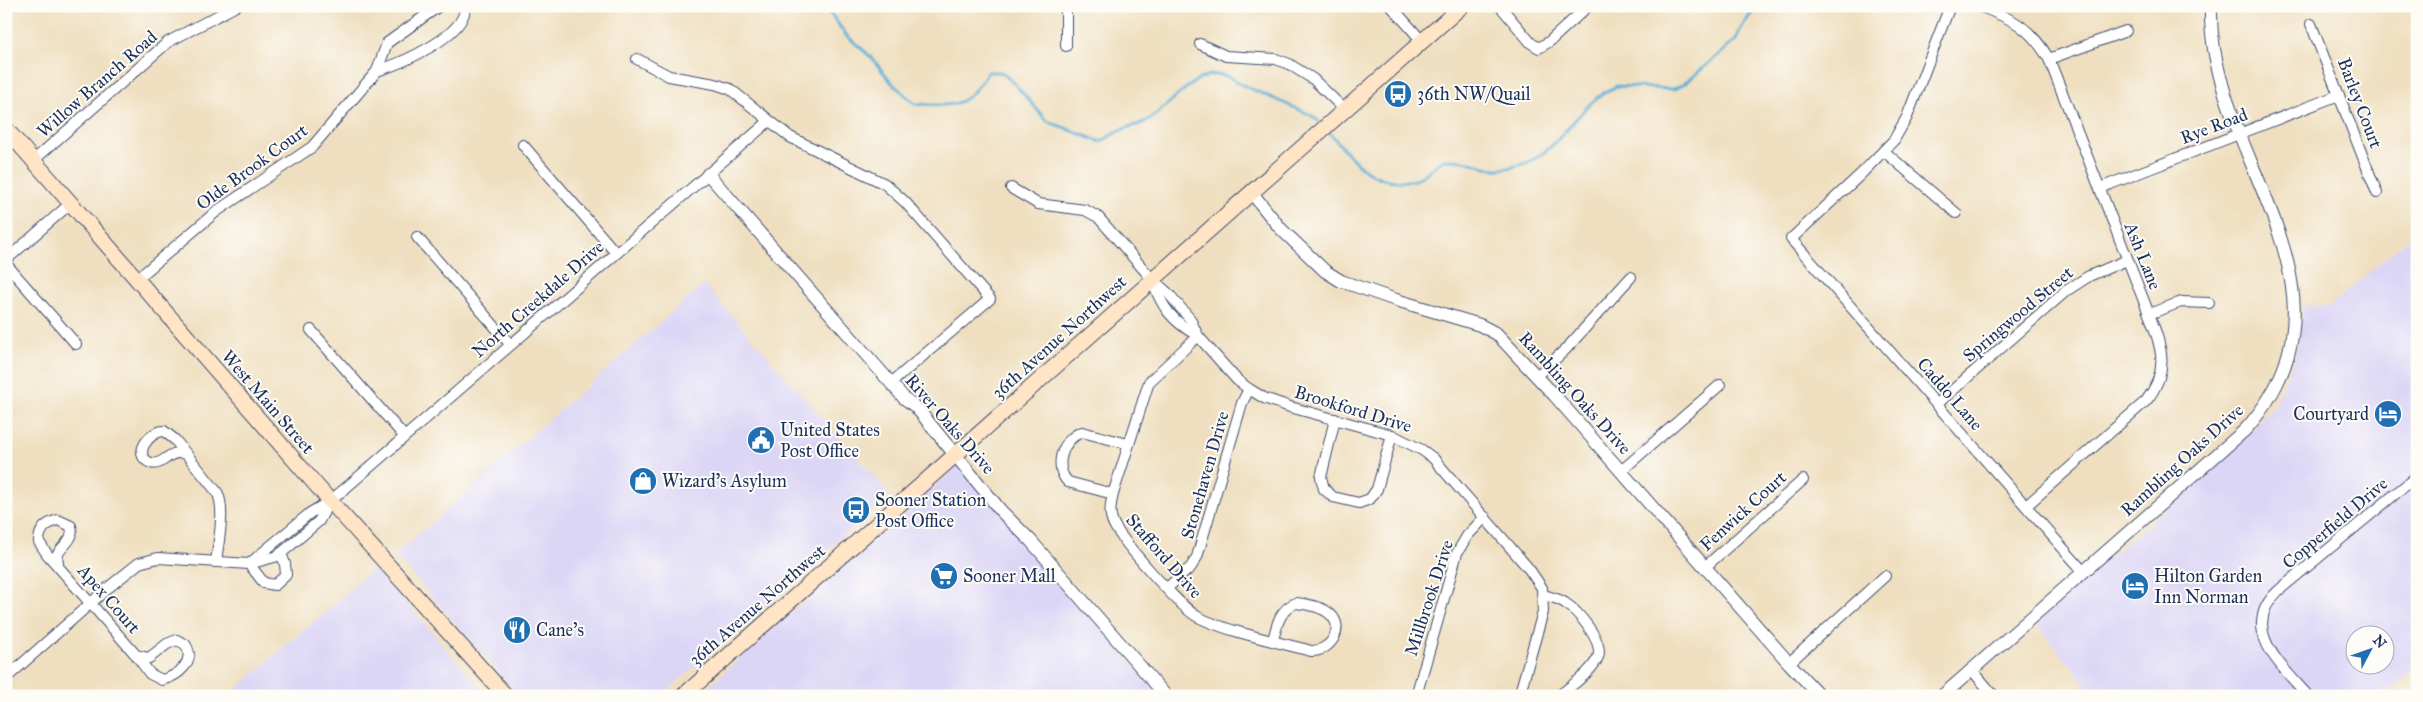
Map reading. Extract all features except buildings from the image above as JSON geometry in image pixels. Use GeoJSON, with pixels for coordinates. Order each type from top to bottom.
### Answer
{"type":"FeatureCollection","features":[{"type":"Feature","properties":{"kind":"main road","name":"36th Avenue Northwest"},"geometry":{"type":"LineString","coordinates":[[683,696],[1462,6]]}},
{"type":"Feature","properties":{"kind":"main road","name":"West Main Street"},"geometry":{"type":"LineString","coordinates":[[6,129],[330,501],[506,696]]}},
{"type":"Feature","properties":{"kind":"street","name":"Willow Branch Road"},"geometry":{"type":"LineString","coordinates":[[34,160],[168,42],[236,6]]}},
{"type":"Feature","properties":{"kind":"street","name":"Olde Brook Court"},"geometry":{"type":"LineString","coordinates":[[137,279],[217,211],[312,147],[377,71],[387,43],[439,6]]}},
{"type":"Feature","properties":{"kind":"street"},"geometry":{"type":"LineString","coordinates":[[377,71],[401,63],[440,40],[462,19],[465,6]]}},
{"type":"Feature","properties":{"kind":"street"},"geometry":{"type":"LineString","coordinates":[[1066,6],[1066,46]]}},
{"type":"Feature","properties":{"kind":"street"},"geometry":{"type":"LineString","coordinates":[[1391,6],[1422,41]]}},
{"type":"Feature","properties":{"kind":"street"},"geometry":{"type":"LineString","coordinates":[[1500,6],[1531,42],[1539,48],[1550,41],[1588,6]]}},
{"type":"Feature","properties":{"kind":"street"},"geometry":{"type":"LineString","coordinates":[[1950,6],[1907,117],[1885,152],[1956,213]]}},
{"type":"Feature","properties":{"kind":"street","name":"Ash Lane"},"geometry":{"type":"LineString","coordinates":[[1979,6],[2012,20],[2029,31],[2049,59],[2158,337],[2162,362],[2157,383],[2151,394],[2132,416],[2026,506]]}},
{"type":"Feature","properties":{"kind":"street","name":"Rambling Oaks Drive"},"geometry":{"type":"LineString","coordinates":[[1942,696],[2245,430],[2266,403],[2286,358],[2295,317],[2295,302],[2288,256],[2239,132],[2216,65],[2212,39],[2211,6]]}},
{"type":"Feature","properties":{"kind":"street","name":"Barley Court"},"geometry":{"type":"LineString","coordinates":[[2311,24],[2377,193]]}},
{"type":"Feature","properties":{"kind":"street"},"geometry":{"type":"LineString","coordinates":[[2049,59],[2126,31]]}},
{"type":"Feature","properties":{"kind":"street"},"geometry":{"type":"LineString","coordinates":[[1200,44],[1226,56],[1276,59],[1289,64],[1313,79],[1345,110]]}},
{"type":"Feature","properties":{"kind":"street"},"geometry":{"type":"LineString","coordinates":[[637,60],[669,76],[715,84],[730,89],[768,122],[790,138],[870,175],[895,192],[990,299],[891,383]]}},
{"type":"Feature","properties":{"kind":"street","name":"Rye Road"},"geometry":{"type":"LineString","coordinates":[[2100,188],[2239,132],[2339,95]]}},
{"type":"Feature","properties":{"kind":"street","name":"North Creekdale Drive"},"geometry":{"type":"LineString","coordinates":[[330,501],[768,122]]}},
{"type":"Feature","properties":{"kind":"street"},"geometry":{"type":"LineString","coordinates":[[523,145],[616,252]]}},
{"type":"Feature","properties":{"kind":"street","name":"Caddo Lane"},"geometry":{"type":"LineString","coordinates":[[1885,152],[1791,239],[2083,571]]}},
{"type":"Feature","properties":{"kind":"street","name":"River Oaks Drive"},"geometry":{"type":"LineString","coordinates":[[708,174],[891,383],[916,408],[956,454],[1001,511],[1036,547],[1166,696]]}},
{"type":"Feature","properties":{"kind":"street"},"geometry":{"type":"LineString","coordinates":[[1011,188],[1038,204],[1085,210],[1098,217],[1152,279]]}},
{"type":"Feature","properties":{"kind":"street","name":"Rambling Oaks Drive"},"geometry":{"type":"LineString","coordinates":[[1251,192],[1282,229],[1325,271],[1341,281],[1490,329],[1505,341],[1820,696]]}},
{"type":"Feature","properties":{"kind":"street"},"geometry":{"type":"LineString","coordinates":[[6,260],[72,203]]}},
{"type":"Feature","properties":{"kind":"street"},"geometry":{"type":"LineString","coordinates":[[417,237],[510,344]]}},
{"type":"Feature","properties":{"kind":"street","name":"Springwood Street"},"geometry":{"type":"LineString","coordinates":[[1937,404],[2066,291],[2089,276],[2127,260]]}},
{"type":"Feature","properties":{"kind":"street"},"geometry":{"type":"LineString","coordinates":[[6,264],[76,344]]}},
{"type":"Feature","properties":{"kind":"street"},"geometry":{"type":"LineString","coordinates":[[1537,376],[1566,349],[1631,277]]}},
{"type":"Feature","properties":{"kind":"street","name":"Brookford Drive"},"geometry":{"type":"LineString","coordinates":[[1152,279],[1160,303],[1180,326],[1198,336],[1238,380],[1249,389],[1272,401],[1392,435],[1409,442],[1433,458],[1535,577],[1542,588],[1543,595]]}},
{"type":"Feature","properties":{"kind":"street"},"geometry":{"type":"LineString","coordinates":[[2149,314],[2181,302],[2209,302]]}},
{"type":"Feature","properties":{"kind":"street"},"geometry":{"type":"LineString","coordinates":[[311,330],[404,436]]}},
{"type":"Feature","properties":{"kind":"street","name":"Stafford Drive"},"geometry":{"type":"LineString","coordinates":[[1198,336],[1149,382],[1128,444],[1110,508],[1115,527],[1167,588],[1195,616],[1273,640]]}},
{"type":"Feature","properties":{"kind":"street"},"geometry":{"type":"LineString","coordinates":[[1621,471],[1720,385]]}},
{"type":"Feature","properties":{"kind":"street","name":"Stonehaven Drive"},"geometry":{"type":"LineString","coordinates":[[1167,588],[1191,567],[1197,557],[1242,403],[1249,389]]}},
{"type":"Feature","properties":{"kind":"street"},"geometry":{"type":"LineString","coordinates":[[1335,419],[1321,478],[1324,489],[1332,497],[1359,503],[1370,499],[1377,489],[1392,435]]}},
{"type":"Feature","properties":{"kind":"street"},"geometry":{"type":"LineString","coordinates":[[1113,494],[1068,482],[1060,468],[1064,449],[1067,441],[1082,432],[1128,444]]}},
{"type":"Feature","properties":{"kind":"street"},"geometry":{"type":"LineString","coordinates":[[183,453],[220,497],[216,562]]}},
{"type":"Feature","properties":{"kind":"street","name":"Copperfield Drive"},"geometry":{"type":"LineString","coordinates":[[2308,696],[2286,671],[2266,643],[2262,624],[2266,605],[2284,586],[2417,476]]}},
{"type":"Feature","properties":{"kind":"street","name":"Fenwick Court"},"geometry":{"type":"LineString","coordinates":[[1706,567],[1803,480]]}},
{"type":"Feature","properties":{"kind":"street"},"geometry":{"type":"LineString","coordinates":[[6,678],[133,567],[145,561],[158,558],[250,564],[281,554],[319,521],[330,501]]}},
{"type":"Feature","properties":{"kind":"street"},"geometry":{"type":"LineString","coordinates":[[250,564],[310,513],[330,501]]}},
{"type":"Feature","properties":{"kind":"street","name":"Millbrook Drive"},"geometry":{"type":"LineString","coordinates":[[1416,696],[1457,553],[1467,536],[1485,518]]}},
{"type":"Feature","properties":{"kind":"street"},"geometry":{"type":"LineString","coordinates":[[250,564],[264,582],[275,584],[286,575],[285,564],[281,554]]}},
{"type":"Feature","properties":{"kind":"street","name":"Apex Court"},"geometry":{"type":"LineString","coordinates":[[58,564],[136,654],[150,674],[162,680],[169,678],[184,667],[189,661],[190,656],[185,644],[177,640],[167,644],[149,658],[136,654]]}},
{"type":"Feature","properties":{"kind":"street"},"geometry":{"type":"LineString","coordinates":[[1789,663],[1886,576]]}},
{"type":"Feature","properties":{"kind":"street"},"geometry":{"type":"LineString","coordinates":[[1519,696],[1543,612],[1543,595],[1556,598],[1572,609],[1596,638],[1600,648],[1595,664],[1560,696]]}},
{"type":"Feature","properties":{"kind":"street"},"geometry":{"type":"LineString","coordinates":[[1296,603],[1326,611],[1333,618],[1336,625],[1333,641],[1319,652],[1273,640],[1283,613],[1287,607],[1296,603]]}},
{"type":"Feature","properties":{"kind":"street"},"geometry":{"type":"LineString","coordinates":[[1972,670],[1994,696]]}},
{"type":"Feature","properties":{"kind":"shaded area"},"geometry":{"type":"Polygon","coordinates":[[[2417,231],[2417,668],[2385,696],[2095,696],[2035,622],[2234,450],[2273,407],[2294,361],[2304,305],[2330,306],[2417,231]]]}},
{"type":"Feature","properties":{"kind":"shaded area"},"geometry":{"type":"Polygon","coordinates":[[[704,284],[890,495],[662,696],[520,696],[395,555],[704,284]]]}},
{"type":"Feature","properties":{"kind":"shaded area","name":"Sooner Mall"},"geometry":{"type":"Polygon","coordinates":[[[960,464],[1160,696],[698,696],[813,593],[960,464]]]}},
{"type":"Feature","properties":{"kind":"shaded area"},"geometry":{"type":"Polygon","coordinates":[[[375,567],[487,696],[228,696],[349,591],[375,567]]]}},
{"type":"Feature","properties":{"kind":"waterway"},"geometry":{"type":"LineString","coordinates":[[825,6],[846,35],[871,57],[892,83],[915,104],[950,105],[958,103],[973,93],[988,72],[1001,72],[1013,82],[1047,121],[1101,142],[1118,131],[1146,121],[1189,86],[1200,79],[1212,75],[1225,76],[1311,115],[1322,124]]}},
{"type":"Feature","properties":{"kind":"waterway"},"geometry":{"type":"LineString","coordinates":[[1328,131],[1359,165],[1367,171],[1387,180],[1415,180],[1443,160],[1463,161],[1495,169],[1521,165],[1537,157],[1551,146],[1587,106],[1617,86],[1674,89],[1684,84],[1736,40],[1745,22],[1760,6]]}},
{"type":"Feature","properties":{"kind":"place","name":"36th NW/Quail"},"geometry":{"type":"Point","coordinates":[1398,94]}},
{"type":"Feature","properties":{"kind":"place","name":"Courtyard"},"geometry":{"type":"Point","coordinates":[2388,414]}},
{"type":"Feature","properties":{"kind":"place","name":"United States Post Office"},"geometry":{"type":"Point","coordinates":[761,440]}},
{"type":"Feature","properties":{"kind":"place","name":"Wizard's Asylum"},"geometry":{"type":"Point","coordinates":[643,481]}},
{"type":"Feature","properties":{"kind":"place","name":"Sooner Station Post Office"},"geometry":{"type":"Point","coordinates":[856,510]}},
{"type":"Feature","properties":{"kind":"place","name":"Sooner Mall"},"geometry":{"type":"Point","coordinates":[944,576]}},
{"type":"Feature","properties":{"kind":"place","name":"Hilton Garden Inn Norman"},"geometry":{"type":"Point","coordinates":[2135,586]}},
{"type":"Feature","properties":{"kind":"place","name":"Cane's"},"geometry":{"type":"Point","coordinates":[517,630]}}]}
